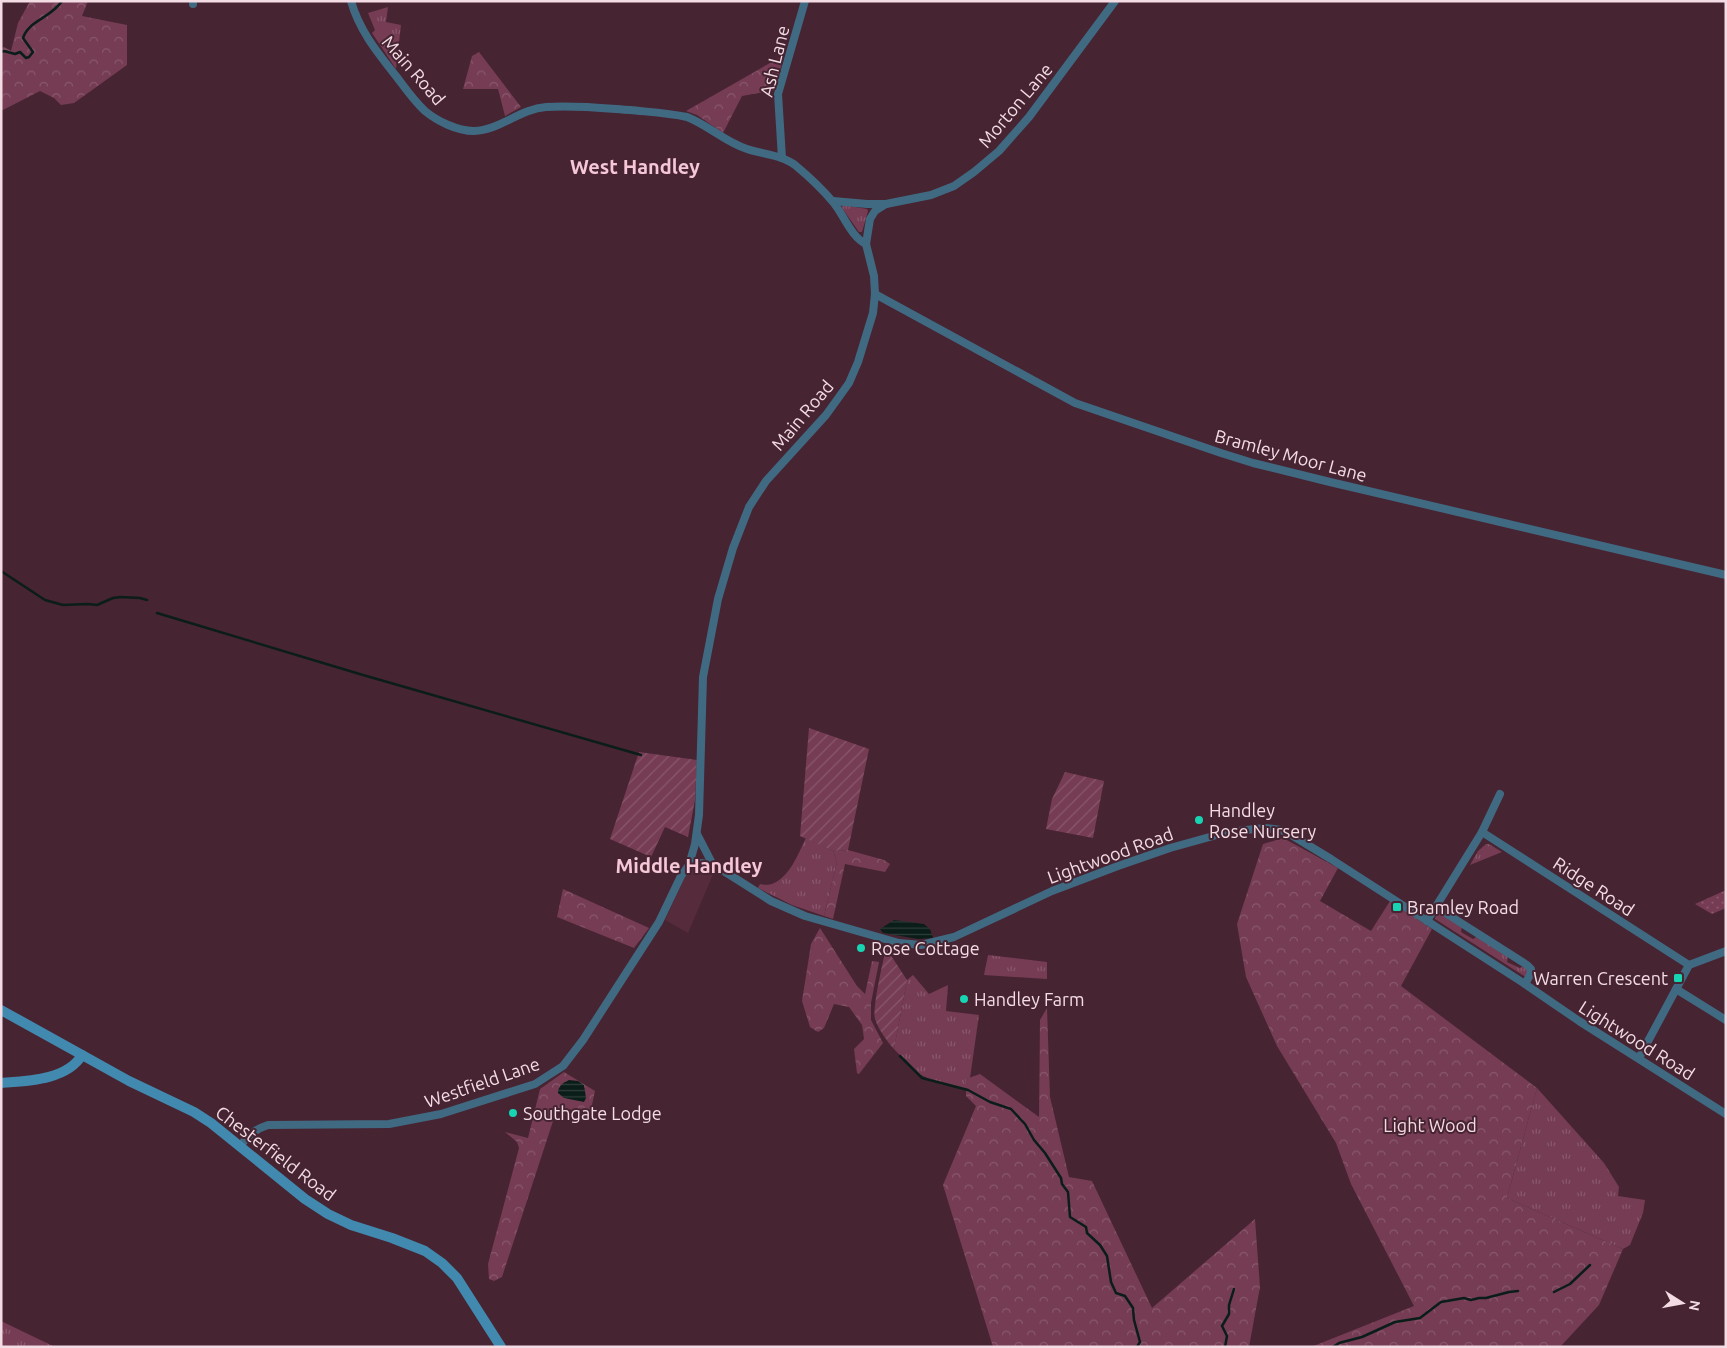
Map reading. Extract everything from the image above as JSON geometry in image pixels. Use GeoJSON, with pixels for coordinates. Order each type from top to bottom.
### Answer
{"type":"FeatureCollection","features":[{"type":"Feature","properties":{"kind":"main road","name":"Chesterfield Road"},"geometry":{"type":"LineString","coordinates":[[1,1010],[82,1055],[194,1112],[240,1146],[305,1199],[328,1214],[351,1225],[425,1250],[457,1278],[501,1347]]}},
{"type":"Feature","properties":{"kind":"main road"},"geometry":{"type":"LineString","coordinates":[[1,1083],[57,1074],[77,1063],[82,1055]]}},
{"type":"Feature","properties":{"kind":"street","name":"Main Road"},"geometry":{"type":"LineString","coordinates":[[351,1],[355,17],[363,32],[404,87],[424,110],[459,129],[484,130],[532,109],[544,107],[602,108],[654,112],[686,117],[699,121],[745,149],[782,158],[794,165],[833,202],[859,240],[866,244],[874,276],[875,294],[867,337],[858,362],[848,383],[826,415],[766,481],[749,507],[718,599],[704,669],[699,814],[697,834],[689,865]]}},
{"type":"Feature","properties":{"kind":"street","name":"Ash Lane"},"geometry":{"type":"LineString","coordinates":[[782,158],[778,94],[805,1]]}},
{"type":"Feature","properties":{"kind":"street","name":"Morton Lane"},"geometry":{"type":"LineString","coordinates":[[833,202],[886,204],[931,195],[954,186],[974,172],[1000,151],[1028,117],[1115,1]]}},
{"type":"Feature","properties":{"kind":"street"},"geometry":{"type":"LineString","coordinates":[[866,244],[870,219],[875,210],[886,204]]}},
{"type":"Feature","properties":{"kind":"street","name":"Bramley Moor Lane"},"geometry":{"type":"LineString","coordinates":[[875,294],[1075,403],[1221,453],[1330,482],[1726,575]]}},
{"type":"Feature","properties":{"kind":"street"},"geometry":{"type":"LineString","coordinates":[[1427,920],[1482,832],[1500,794]]}},
{"type":"Feature","properties":{"kind":"street","name":"Lightwood Road"},"geometry":{"type":"LineString","coordinates":[[713,865],[771,901],[805,916],[899,943],[921,945],[954,937],[1052,891],[1170,848],[1224,833],[1264,828],[1281,830],[1427,920],[1578,1021],[1726,1114]]}},
{"type":"Feature","properties":{"kind":"street","name":"Ridge Road"},"geometry":{"type":"LineString","coordinates":[[1482,832],[1689,965]]}},
{"type":"Feature","properties":{"kind":"street"},"geometry":{"type":"LineString","coordinates":[[697,834],[713,865]]}},
{"type":"Feature","properties":{"kind":"street"},"geometry":{"type":"LineString","coordinates":[[689,865],[696,862],[713,865]]}},
{"type":"Feature","properties":{"kind":"street","name":"Westfield Lane"},"geometry":{"type":"LineString","coordinates":[[240,1146],[250,1134],[268,1125],[389,1124],[441,1114],[535,1084],[550,1076],[563,1066],[583,1040],[659,922],[681,876],[689,865]]}},
{"type":"Feature","properties":{"kind":"street"},"geometry":{"type":"LineString","coordinates":[[1436,907],[1527,964],[1531,969],[1525,984]]}},
{"type":"Feature","properties":{"kind":"street"},"geometry":{"type":"LineString","coordinates":[[1638,1058],[1689,965],[1726,950]]}},
{"type":"Feature","properties":{"kind":"street"},"geometry":{"type":"LineString","coordinates":[[1676,989],[1726,1020]]}},
{"type":"Feature","properties":{"kind":"shaded area"},"geometry":{"type":"Polygon","coordinates":[[[697,867],[714,872],[688,933],[665,920],[684,878],[691,870],[697,867]]]}},
{"type":"Feature","properties":{"kind":"shaded area"},"geometry":{"type":"Polygon","coordinates":[[[894,920],[924,924],[930,929],[933,938],[918,939],[883,933],[880,929],[894,920]]]}},
{"type":"Feature","properties":{"kind":"shaded area"},"geometry":{"type":"Polygon","coordinates":[[[569,1080],[578,1081],[584,1085],[586,1098],[584,1102],[564,1098],[558,1093],[561,1085],[569,1080]]]}},
{"type":"Feature","properties":{"kind":"green space"},"geometry":{"type":"Polygon","coordinates":[[[30,1],[88,1],[82,16],[127,25],[127,65],[74,103],[61,105],[54,98],[40,91],[1,111],[1,48],[4,47],[11,51],[18,23],[30,1]]]}},
{"type":"Feature","properties":{"kind":"green space"},"geometry":{"type":"Polygon","coordinates":[[[388,7],[386,22],[401,25],[396,69],[372,33],[375,30],[368,13],[388,7]]]}},
{"type":"Feature","properties":{"kind":"green space"},"geometry":{"type":"Polygon","coordinates":[[[479,52],[521,107],[505,116],[498,89],[463,89],[472,56],[479,52]]]}},
{"type":"Feature","properties":{"kind":"green space"},"geometry":{"type":"Polygon","coordinates":[[[784,55],[775,90],[742,96],[723,133],[697,115],[686,111],[784,55]]]}},
{"type":"Feature","properties":{"kind":"green space"},"geometry":{"type":"Polygon","coordinates":[[[843,205],[867,209],[862,232],[859,232],[842,208],[843,205]]]}},
{"type":"Feature","properties":{"kind":"green space"},"geometry":{"type":"Polygon","coordinates":[[[809,728],[869,749],[848,850],[833,851],[800,836],[809,728]]]}},
{"type":"Feature","properties":{"kind":"green space"},"geometry":{"type":"Polygon","coordinates":[[[639,752],[697,760],[695,800],[688,837],[665,827],[651,857],[610,839],[639,752]]]}},
{"type":"Feature","properties":{"kind":"green space"},"geometry":{"type":"Polygon","coordinates":[[[1065,772],[1104,781],[1093,838],[1046,829],[1052,799],[1065,772]]]}},
{"type":"Feature","properties":{"kind":"green space"},"geometry":{"type":"Polygon","coordinates":[[[806,838],[833,851],[837,862],[824,916],[792,905],[758,888],[760,884],[772,884],[778,881],[789,871],[806,838]]]}},
{"type":"Feature","properties":{"kind":"green space","name":"Light Wood"},"geometry":{"type":"Polygon","coordinates":[[[1283,838],[1338,868],[1320,901],[1371,931],[1390,901],[1432,929],[1401,986],[1537,1088],[1507,1198],[1623,1249],[1599,1305],[1560,1347],[1311,1347],[1414,1306],[1351,1184],[1336,1143],[1277,1046],[1246,977],[1237,924],[1263,844],[1283,838]]]}},
{"type":"Feature","properties":{"kind":"green space"},"geometry":{"type":"Polygon","coordinates":[[[1486,844],[1502,852],[1470,865],[1478,851],[1486,844]]]}},
{"type":"Feature","properties":{"kind":"green space"},"geometry":{"type":"Polygon","coordinates":[[[848,850],[884,860],[890,864],[885,872],[845,864],[833,919],[824,916],[837,862],[833,851],[848,850]]]}},
{"type":"Feature","properties":{"kind":"green space"},"geometry":{"type":"Polygon","coordinates":[[[563,889],[649,928],[634,948],[557,917],[563,889]]]}},
{"type":"Feature","properties":{"kind":"green space"},"geometry":{"type":"Polygon","coordinates":[[[1726,890],[1726,908],[1712,914],[1695,904],[1726,890]]]}},
{"type":"Feature","properties":{"kind":"green space"},"geometry":{"type":"Polygon","coordinates":[[[1438,913],[1462,926],[1461,932],[1473,939],[1478,936],[1508,956],[1507,962],[1520,968],[1524,966],[1528,970],[1527,978],[1435,919],[1438,913]]]}},
{"type":"Feature","properties":{"kind":"green space"},"geometry":{"type":"Polygon","coordinates":[[[820,928],[857,986],[865,994],[872,961],[879,962],[871,1003],[871,1020],[883,1043],[859,1074],[857,1073],[854,1049],[864,1039],[862,1025],[849,1007],[834,1004],[824,1028],[818,1032],[810,1027],[802,1001],[811,944],[820,928]]]}},
{"type":"Feature","properties":{"kind":"green space"},"geometry":{"type":"Polygon","coordinates":[[[886,948],[907,980],[894,1049],[878,1026],[874,1013],[886,948]]]}},
{"type":"Feature","properties":{"kind":"green space"},"geometry":{"type":"Polygon","coordinates":[[[988,955],[1047,962],[1047,979],[984,975],[988,955]]]}},
{"type":"Feature","properties":{"kind":"green space"},"geometry":{"type":"Polygon","coordinates":[[[913,975],[929,994],[948,985],[946,1011],[979,1015],[970,1078],[966,1079],[966,1089],[940,1084],[917,1073],[894,1049],[907,980],[913,975]]]}},
{"type":"Feature","properties":{"kind":"green space"},"geometry":{"type":"Polygon","coordinates":[[[1047,1008],[1050,1097],[1069,1177],[1092,1181],[1152,1308],[1255,1219],[1260,1287],[1249,1347],[993,1347],[943,1185],[976,1106],[966,1096],[966,1079],[980,1074],[1039,1117],[1040,1020],[1047,1008]]]}},
{"type":"Feature","properties":{"kind":"green space"},"geometry":{"type":"Polygon","coordinates":[[[564,1072],[595,1091],[590,1114],[564,1108],[556,1112],[502,1277],[494,1281],[489,1279],[488,1264],[519,1148],[517,1142],[505,1132],[528,1138],[540,1089],[564,1072]]]}},
{"type":"Feature","properties":{"kind":"green space"},"geometry":{"type":"Polygon","coordinates":[[[1537,1088],[1604,1163],[1619,1187],[1618,1196],[1645,1200],[1643,1213],[1630,1245],[1623,1249],[1507,1198],[1537,1088]]]}},
{"type":"Feature","properties":{"kind":"green space"},"geometry":{"type":"Polygon","coordinates":[[[1,1321],[55,1347],[1,1347],[1,1321]]]}},
{"type":"Feature","properties":{"kind":"waterway"},"geometry":{"type":"LineString","coordinates":[[1,52],[15,54],[20,52],[26,58],[29,57],[33,52],[23,38],[26,32],[62,1]]}},
{"type":"Feature","properties":{"kind":"waterway"},"geometry":{"type":"LineString","coordinates":[[1,571],[45,600],[63,605],[97,605],[113,598],[121,597],[147,600]]}},
{"type":"Feature","properties":{"kind":"waterway"},"geometry":{"type":"LineString","coordinates":[[157,613],[641,755]]}},
{"type":"Feature","properties":{"kind":"waterway"},"geometry":{"type":"LineString","coordinates":[[900,1056],[922,1078],[968,1090],[990,1102],[1011,1109],[1025,1124],[1061,1178],[1062,1184],[1068,1192],[1070,1217],[1086,1227],[1087,1233],[1100,1245],[1107,1256],[1111,1282],[1116,1293],[1125,1296],[1133,1308],[1140,1342],[1137,1347]]}},
{"type":"Feature","properties":{"kind":"waterway"},"geometry":{"type":"LineString","coordinates":[[1554,1292],[1570,1284],[1590,1265]]}},
{"type":"Feature","properties":{"kind":"waterway"},"geometry":{"type":"LineString","coordinates":[[1225,1347],[1227,1336],[1222,1326],[1229,1314],[1229,1305],[1234,1289]]}},
{"type":"Feature","properties":{"kind":"waterway"},"geometry":{"type":"LineString","coordinates":[[1333,1347],[1339,1343],[1362,1337],[1395,1322],[1420,1318],[1441,1302],[1464,1298],[1471,1300],[1486,1298],[1518,1291]]}},
{"type":"Feature","properties":{"kind":"place","name":"Handley Rose Nursery"},"geometry":{"type":"Point","coordinates":[1199,820]}},
{"type":"Feature","properties":{"kind":"place","name":"Bramley Road"},"geometry":{"type":"Point","coordinates":[1397,907]}},
{"type":"Feature","properties":{"kind":"place","name":"Rose Cottage"},"geometry":{"type":"Point","coordinates":[861,948]}},
{"type":"Feature","properties":{"kind":"place","name":"Warren Crescent"},"geometry":{"type":"Point","coordinates":[1678,978]}},
{"type":"Feature","properties":{"kind":"place","name":"Handley Farm"},"geometry":{"type":"Point","coordinates":[964,999]}},
{"type":"Feature","properties":{"kind":"place","name":"Southgate Lodge"},"geometry":{"type":"Point","coordinates":[513,1113]}},
{"type":"Feature","properties":{"kind":"district","name":"West Handley"},"geometry":{"type":"Point","coordinates":[635,166]}},
{"type":"Feature","properties":{"kind":"district","name":"Middle Handley"},"geometry":{"type":"Point","coordinates":[689,865]}}]}
